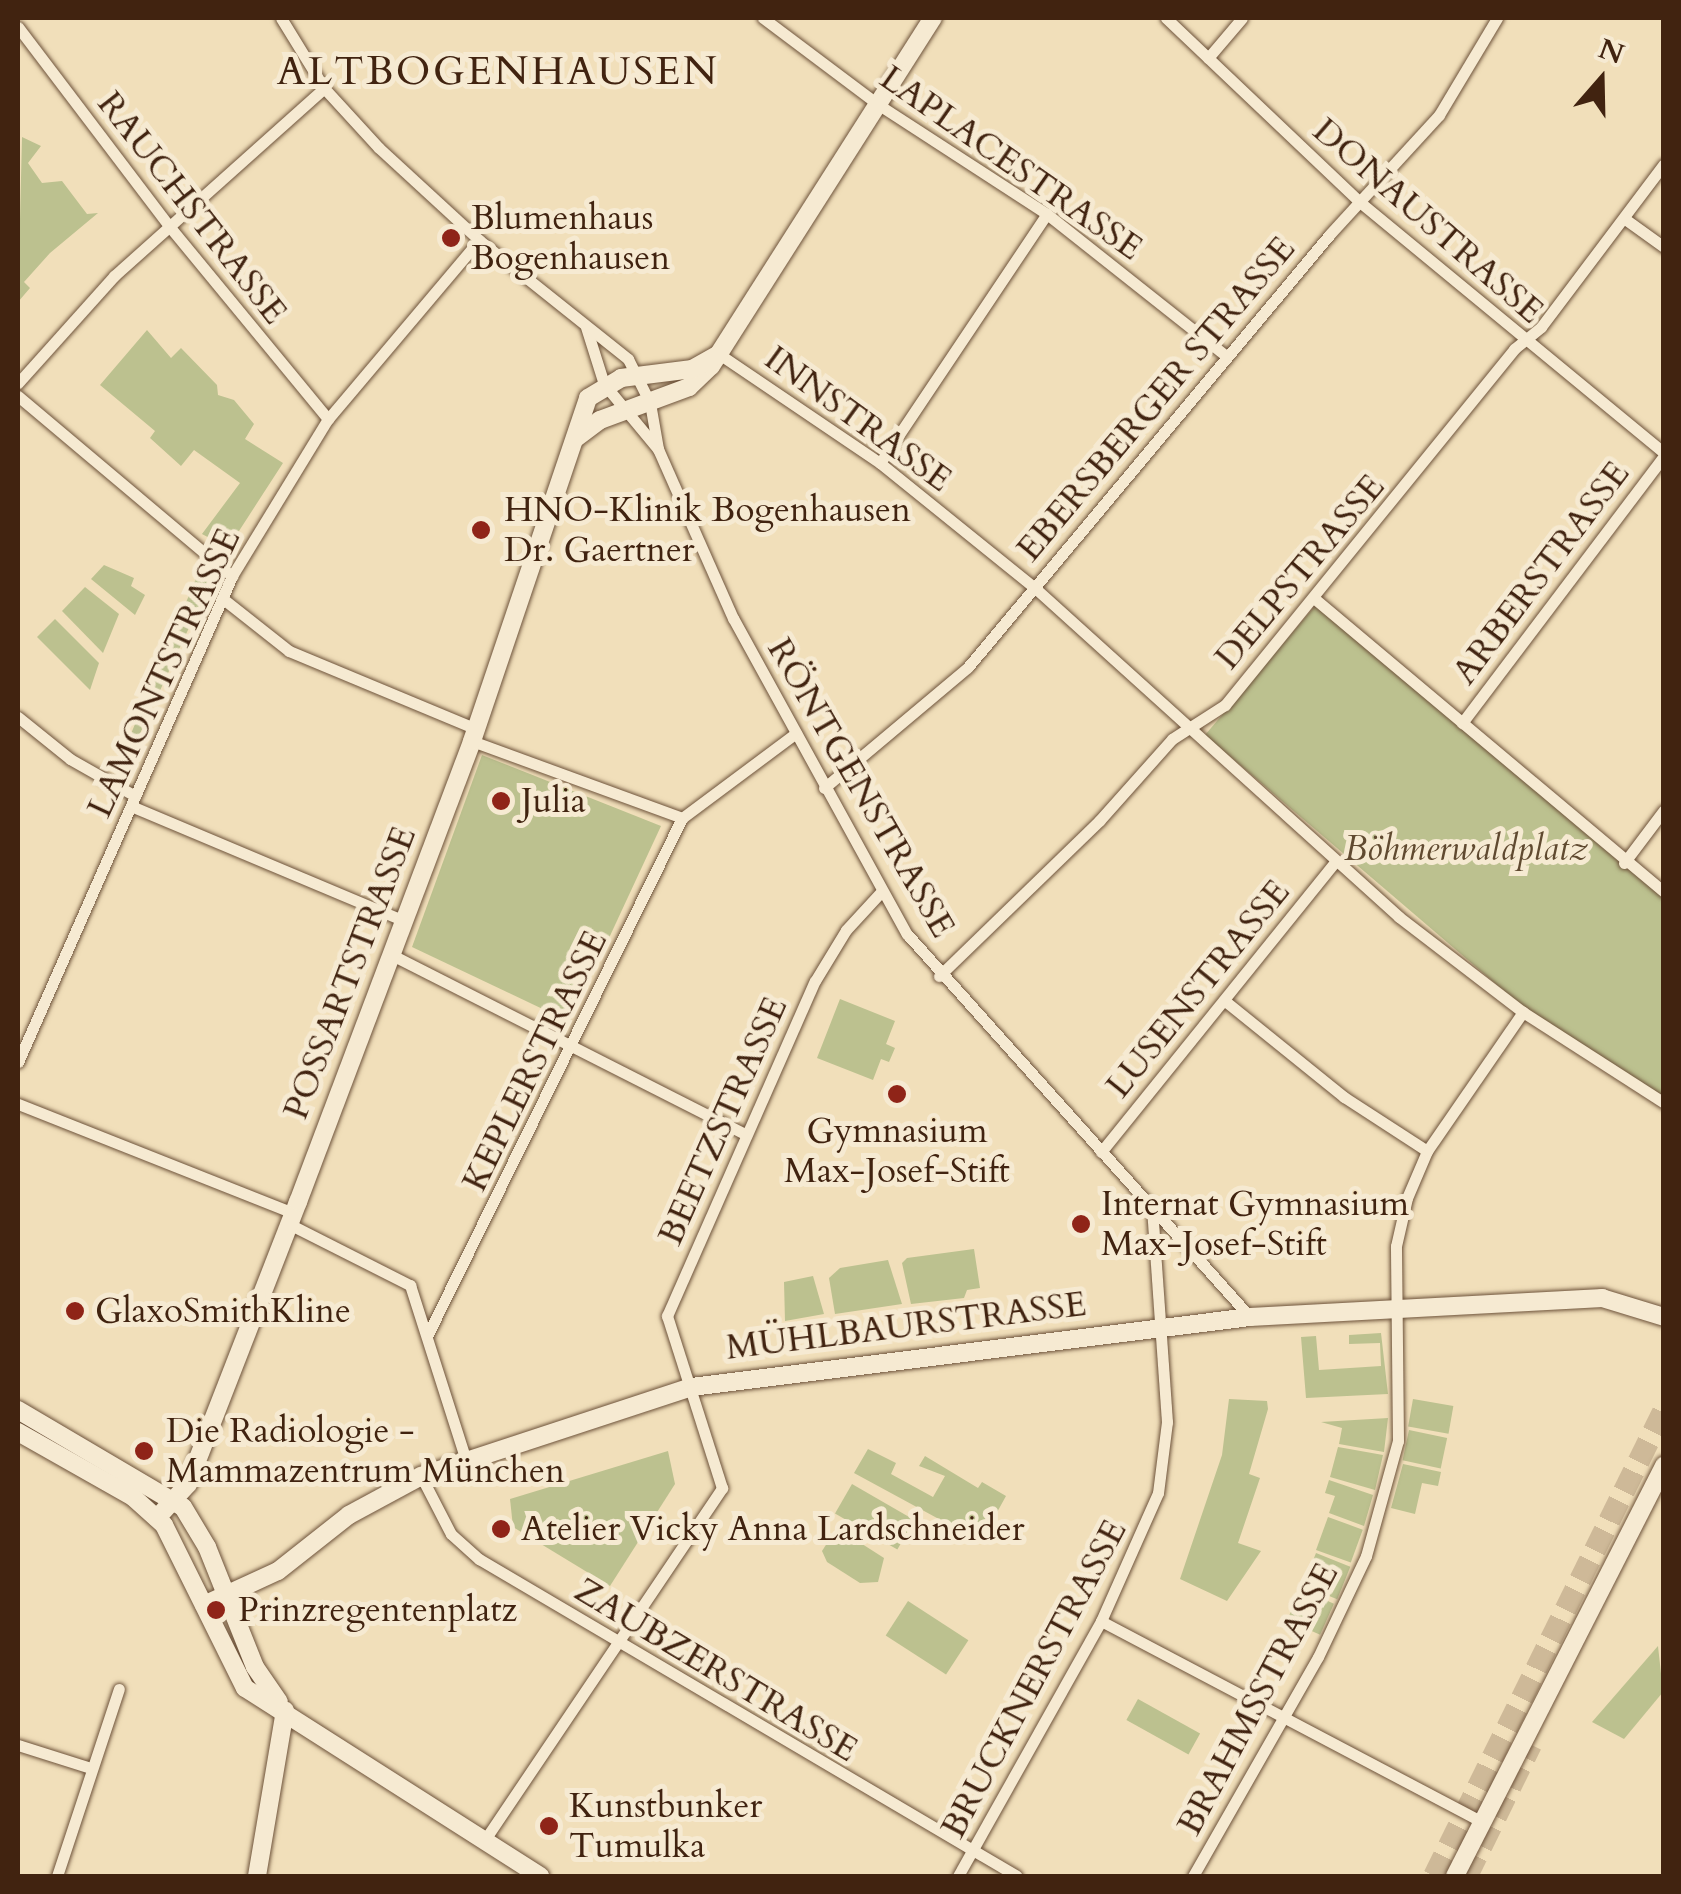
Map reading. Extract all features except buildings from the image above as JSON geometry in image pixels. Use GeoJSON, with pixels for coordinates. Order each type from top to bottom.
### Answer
{"type":"FeatureCollection","features":[{"type":"Feature","properties":{"kind":"street","name":"RÖNTGENSTRASSE"},"geometry":{"type":"LineString","coordinates":[[281,18],[324,88],[480,240],[628,359],[650,403],[658,449],[726,604],[882,892],[939,976],[1250,1318]]}},
{"type":"Feature","properties":{"kind":"street","name":"LAPLACESTRASSE"},"geometry":{"type":"LineString","coordinates":[[763,18],[879,105],[1047,214],[1226,356]]}},
{"type":"Feature","properties":{"kind":"street"},"geometry":{"type":"LineString","coordinates":[[576,438],[622,412],[689,387],[719,354],[933,18]]}},
{"type":"Feature","properties":{"kind":"street","name":"DONAUSTRASSE"},"geometry":{"type":"LineString","coordinates":[[1166,18],[1361,203],[1523,342],[1664,455]]}},
{"type":"Feature","properties":{"kind":"street"},"geometry":{"type":"LineString","coordinates":[[1208,58],[1242,18]]}},
{"type":"Feature","properties":{"kind":"street","name":"EBERSBERGER STRASSE"},"geometry":{"type":"LineString","coordinates":[[824,788],[968,667],[1226,356],[1439,115],[1497,18]]}},
{"type":"Feature","properties":{"kind":"street","name":"RAUCHSTRASSE"},"geometry":{"type":"LineString","coordinates":[[18,27],[169,226],[328,419]]}},
{"type":"Feature","properties":{"kind":"street"},"geometry":{"type":"LineString","coordinates":[[18,382],[169,226],[324,88]]}},
{"type":"Feature","properties":{"kind":"street","name":"DELPSTRASSE"},"geometry":{"type":"LineString","coordinates":[[939,976],[1190,726],[1225,705],[1625,219],[1664,164]]}},
{"type":"Feature","properties":{"kind":"street"},"geometry":{"type":"LineString","coordinates":[[880,463],[1047,214]]}},
{"type":"Feature","properties":{"kind":"street"},"geometry":{"type":"LineString","coordinates":[[1625,219],[1664,247]]}},
{"type":"Feature","properties":{"kind":"street","name":"LAMONTSTRASSE"},"geometry":{"type":"LineString","coordinates":[[18,1062],[232,576],[328,419],[480,240]]}},
{"type":"Feature","properties":{"kind":"street","name":"RÖNTGENSTRASSE"},"geometry":{"type":"LineString","coordinates":[[586,327],[604,384],[622,412],[658,449]]}},
{"type":"Feature","properties":{"kind":"street"},"geometry":{"type":"LineString","coordinates":[[604,384],[692,368],[719,354]]}},
{"type":"Feature","properties":{"kind":"street","name":"INNSTRASSE"},"geometry":{"type":"LineString","coordinates":[[719,354],[880,463],[1035,588],[1190,726]]}},
{"type":"Feature","properties":{"kind":"street","name":"POSSARTSTRASSE"},"geometry":{"type":"LineString","coordinates":[[158,1518],[176,1501],[291,1218],[474,735],[588,398],[604,384]]}},
{"type":"Feature","properties":{"kind":"street"},"geometry":{"type":"LineString","coordinates":[[18,396],[232,576]]}},
{"type":"Feature","properties":{"kind":"street","name":"ARBERSTRASSE"},"geometry":{"type":"LineString","coordinates":[[1462,723],[1664,455]]}},
{"type":"Feature","properties":{"kind":"street"},"geometry":{"type":"LineString","coordinates":[[222,598],[289,651],[474,735],[682,818]]}},
{"type":"Feature","properties":{"kind":"street"},"geometry":{"type":"LineString","coordinates":[[1315,599],[1624,863],[1664,892]]}},
{"type":"Feature","properties":{"kind":"street"},"geometry":{"type":"LineString","coordinates":[[18,716],[70,760],[133,801],[405,921]]}},
{"type":"Feature","properties":{"kind":"street"},"geometry":{"type":"LineString","coordinates":[[1190,726],[1336,861],[1523,1012],[1664,1102]]}},
{"type":"Feature","properties":{"kind":"street","name":"KEPLERSTRASSE"},"geometry":{"type":"LineString","coordinates":[[428,1334],[575,1044],[682,818],[796,733]]}},
{"type":"Feature","properties":{"kind":"street"},"geometry":{"type":"LineString","coordinates":[[1624,863],[1664,810]]}},
{"type":"Feature","properties":{"kind":"street","name":"LUSENSTRASSE"},"geometry":{"type":"LineString","coordinates":[[1101,1152],[1336,861]]}},
{"type":"Feature","properties":{"kind":"street","name":"BEETZSTRASSE"},"geometry":{"type":"LineString","coordinates":[[484,1841],[722,1488],[666,1316],[828,956],[882,892]]}},
{"type":"Feature","properties":{"kind":"street"},"geometry":{"type":"LineString","coordinates":[[392,955],[575,1044],[745,1134]]}},
{"type":"Feature","properties":{"kind":"street"},"geometry":{"type":"LineString","coordinates":[[1225,1001],[1344,1098],[1428,1151]]}},
{"type":"Feature","properties":{"kind":"street","name":"BRAHMSSTRASSE"},"geometry":{"type":"LineString","coordinates":[[1193,1876],[1333,1628],[1382,1508],[1402,1403],[1396,1246],[1428,1151],[1523,1012]]}},
{"type":"Feature","properties":{"kind":"street"},"geometry":{"type":"LineString","coordinates":[[18,1104],[291,1218],[410,1286],[466,1460]]}},
{"type":"Feature","properties":{"kind":"street"},"geometry":{"type":"LineString","coordinates":[[1152,1209],[1161,1326]]}},
{"type":"Feature","properties":{"kind":"street","name":"MÜHLBAURSTRASSE"},"geometry":{"type":"LineString","coordinates":[[204,1605],[278,1571],[349,1515],[420,1476],[692,1387],[1250,1318],[1602,1298],[1664,1317]]}},
{"type":"Feature","properties":{"kind":"street","name":"BRUCKNERSTRASSE"},"geometry":{"type":"LineString","coordinates":[[958,1876],[1101,1621],[1158,1494],[1166,1422],[1161,1326]]}},
{"type":"Feature","properties":{"kind":"street"},"geometry":{"type":"LineString","coordinates":[[18,1410],[176,1501],[201,1535],[259,1676],[286,1710],[257,1876]]}},
{"type":"Feature","properties":{"kind":"street"},"geometry":{"type":"LineString","coordinates":[[18,1432],[127,1493],[158,1518],[177,1543],[239,1682],[540,1876]]}},
{"type":"Feature","properties":{"kind":"street"},"geometry":{"type":"LineString","coordinates":[[1456,1876],[1664,1465]]}},
{"type":"Feature","properties":{"kind":"street","name":"ZAUBZERSTRASSE"},"geometry":{"type":"LineString","coordinates":[[420,1476],[451,1534],[477,1558],[972,1854],[1017,1876]]}},
{"type":"Feature","properties":{"kind":"street"},"geometry":{"type":"LineString","coordinates":[[1101,1621],[1484,1823]]}},
{"type":"Feature","properties":{"kind":"street"},"geometry":{"type":"LineString","coordinates":[[57,1876],[119,1689]]}},
{"type":"Feature","properties":{"kind":"street"},"geometry":{"type":"LineString","coordinates":[[18,1745],[90,1768]]}},
{"type":"Feature","properties":{"kind":"green space"},"geometry":{"type":"Polygon","coordinates":[[[22,137],[41,146],[28,163],[42,183],[62,181],[87,214],[98,213],[50,253],[24,282],[30,288],[18,302],[22,137]]]}},
{"type":"Feature","properties":{"kind":"green space"},"geometry":{"type":"Polygon","coordinates":[[[147,330],[171,358],[181,348],[217,385],[218,395],[234,400],[254,424],[245,439],[283,463],[228,548],[202,534],[240,483],[194,450],[181,466],[150,438],[155,431],[100,385],[147,330]]]}},
{"type":"Feature","properties":{"kind":"green space"},"geometry":{"type":"Polygon","coordinates":[[[104,565],[134,578],[131,586],[145,595],[135,615],[91,579],[104,565]]]}},
{"type":"Feature","properties":{"kind":"green space"},"geometry":{"type":"Polygon","coordinates":[[[200,569],[212,578],[132,751],[125,748],[200,569]]]}},
{"type":"Feature","properties":{"kind":"green space"},"geometry":{"type":"Polygon","coordinates":[[[85,587],[119,614],[103,653],[62,611],[85,587]]]}},
{"type":"Feature","properties":{"kind":"green space","name":"Böhmerwaldplatz"},"geometry":{"type":"Polygon","coordinates":[[[1315,606],[1663,898],[1663,1098],[1524,1008],[1205,735],[1315,606]]]}},
{"type":"Feature","properties":{"kind":"green space"},"geometry":{"type":"Polygon","coordinates":[[[55,619],[99,663],[90,690],[37,637],[55,619]]]}},
{"type":"Feature","properties":{"kind":"green space"},"geometry":{"type":"Polygon","coordinates":[[[482,755],[661,826],[570,1022],[412,947],[482,755]]]}},
{"type":"Feature","properties":{"kind":"green space"},"geometry":{"type":"Polygon","coordinates":[[[840,999],[895,1021],[886,1044],[895,1048],[889,1062],[881,1059],[873,1080],[817,1058],[840,999]]]}},
{"type":"Feature","properties":{"kind":"green space"},"geometry":{"type":"Polygon","coordinates":[[[974,1249],[980,1288],[967,1290],[964,1298],[911,1304],[902,1263],[907,1258],[974,1249]]]}},
{"type":"Feature","properties":{"kind":"green space"},"geometry":{"type":"Polygon","coordinates":[[[888,1260],[902,1304],[835,1314],[829,1278],[840,1268],[888,1260]]]}},
{"type":"Feature","properties":{"kind":"green space"},"geometry":{"type":"Polygon","coordinates":[[[813,1276],[824,1314],[785,1321],[784,1282],[813,1276]]]}},
{"type":"Feature","properties":{"kind":"green space"},"geometry":{"type":"Polygon","coordinates":[[[1381,1333],[1388,1394],[1306,1398],[1301,1337],[1316,1336],[1319,1370],[1381,1366],[1380,1343],[1349,1344],[1349,1335],[1381,1333]]]}},
{"type":"Feature","properties":{"kind":"green space"},"geometry":{"type":"Polygon","coordinates":[[[1229,1399],[1267,1401],[1268,1409],[1249,1474],[1260,1478],[1238,1543],[1261,1551],[1227,1601],[1180,1579],[1222,1455],[1229,1399]]]}},
{"type":"Feature","properties":{"kind":"green space"},"geometry":{"type":"Polygon","coordinates":[[[1413,1399],[1453,1406],[1449,1434],[1408,1427],[1413,1399]]]}},
{"type":"Feature","properties":{"kind":"green space"},"geometry":{"type":"Polygon","coordinates":[[[1388,1418],[1384,1452],[1339,1444],[1342,1428],[1321,1422],[1388,1418]]]}},
{"type":"Feature","properties":{"kind":"green space"},"geometry":{"type":"Polygon","coordinates":[[[1409,1430],[1447,1438],[1441,1468],[1403,1460],[1409,1430]]]}},
{"type":"Feature","properties":{"kind":"green space"},"geometry":{"type":"Polygon","coordinates":[[[1338,1447],[1383,1455],[1375,1490],[1330,1477],[1338,1447]]]}},
{"type":"Feature","properties":{"kind":"green space"},"geometry":{"type":"Polygon","coordinates":[[[868,1449],[896,1463],[891,1474],[933,1497],[945,1476],[919,1466],[925,1456],[978,1488],[982,1482],[1006,1496],[990,1525],[981,1520],[972,1537],[854,1473],[868,1449]]]}},
{"type":"Feature","properties":{"kind":"green space"},"geometry":{"type":"Polygon","coordinates":[[[668,1451],[675,1484],[610,1586],[513,1527],[510,1499],[668,1451]]]}},
{"type":"Feature","properties":{"kind":"green space"},"geometry":{"type":"Polygon","coordinates":[[[1403,1464],[1441,1472],[1438,1486],[1422,1483],[1415,1514],[1391,1508],[1403,1464]]]}},
{"type":"Feature","properties":{"kind":"green space"},"geometry":{"type":"Polygon","coordinates":[[[1329,1480],[1373,1495],[1364,1526],[1329,1513],[1335,1496],[1325,1493],[1329,1480]]]}},
{"type":"Feature","properties":{"kind":"green space"},"geometry":{"type":"Polygon","coordinates":[[[852,1484],[914,1520],[897,1549],[835,1513],[852,1484]]]}},
{"type":"Feature","properties":{"kind":"green space"},"geometry":{"type":"Polygon","coordinates":[[[1328,1517],[1363,1530],[1351,1563],[1316,1550],[1328,1517]]]}},
{"type":"Feature","properties":{"kind":"green space"},"geometry":{"type":"Polygon","coordinates":[[[845,1533],[884,1558],[878,1582],[860,1583],[827,1562],[822,1551],[833,1534],[845,1533]]]}},
{"type":"Feature","properties":{"kind":"green space"},"geometry":{"type":"Polygon","coordinates":[[[1316,1553],[1350,1567],[1337,1599],[1303,1585],[1316,1553]]]}},
{"type":"Feature","properties":{"kind":"green space"},"geometry":{"type":"Polygon","coordinates":[[[1301,1589],[1334,1604],[1320,1635],[1287,1620],[1301,1589]]]}},
{"type":"Feature","properties":{"kind":"green space"},"geometry":{"type":"Polygon","coordinates":[[[908,1601],[968,1640],[946,1675],[886,1635],[908,1601]]]}},
{"type":"Feature","properties":{"kind":"green space"},"geometry":{"type":"Polygon","coordinates":[[[1658,1646],[1663,1692],[1624,1739],[1592,1722],[1658,1646]]]}},
{"type":"Feature","properties":{"kind":"green space"},"geometry":{"type":"Polygon","coordinates":[[[1138,1699],[1200,1733],[1188,1754],[1126,1720],[1138,1699]]]}},
{"type":"Feature","properties":{"kind":"tunnel"},"geometry":{"type":"LineString","coordinates":[[1434,1876],[1664,1410]]}},
{"type":"Feature","properties":{"kind":"tunnel"},"geometry":{"type":"LineString","coordinates":[[1467,1876],[1531,1745]]}},
{"type":"Feature","properties":{"kind":"place","name":"Blumenhaus Bogenhausen"},"geometry":{"type":"Point","coordinates":[451,238]}},
{"type":"Feature","properties":{"kind":"place","name":"HNO-Klinik Bogenhausen Dr. Gaertner"},"geometry":{"type":"Point","coordinates":[481,530]}},
{"type":"Feature","properties":{"kind":"place","name":"Julia"},"geometry":{"type":"Point","coordinates":[501,801]}},
{"type":"Feature","properties":{"kind":"place","name":"Gymnasium Max-Josef-Stift"},"geometry":{"type":"Point","coordinates":[897,1094]}},
{"type":"Feature","properties":{"kind":"place","name":"Internat Gymnasium Max-Josef-Stift"},"geometry":{"type":"Point","coordinates":[1081,1224]}},
{"type":"Feature","properties":{"kind":"place","name":"GlaxoSmithKline"},"geometry":{"type":"Point","coordinates":[75,1311]}},
{"type":"Feature","properties":{"kind":"place","name":"Die Radiologie - Mammazentrum München"},"geometry":{"type":"Point","coordinates":[144,1451]}},
{"type":"Feature","properties":{"kind":"place","name":"Atelier Vicky Anna Lardschneider"},"geometry":{"type":"Point","coordinates":[501,1529]}},
{"type":"Feature","properties":{"kind":"place","name":"Prinzregentenplatz"},"geometry":{"type":"Point","coordinates":[216,1610]}},
{"type":"Feature","properties":{"kind":"place","name":"Kunstbunker Tumulka"},"geometry":{"type":"Point","coordinates":[549,1826]}},
{"type":"Feature","properties":{"kind":"district","name":"ALTBOGENHAUSEN"},"geometry":{"type":"Point","coordinates":[498,72]}}]}
